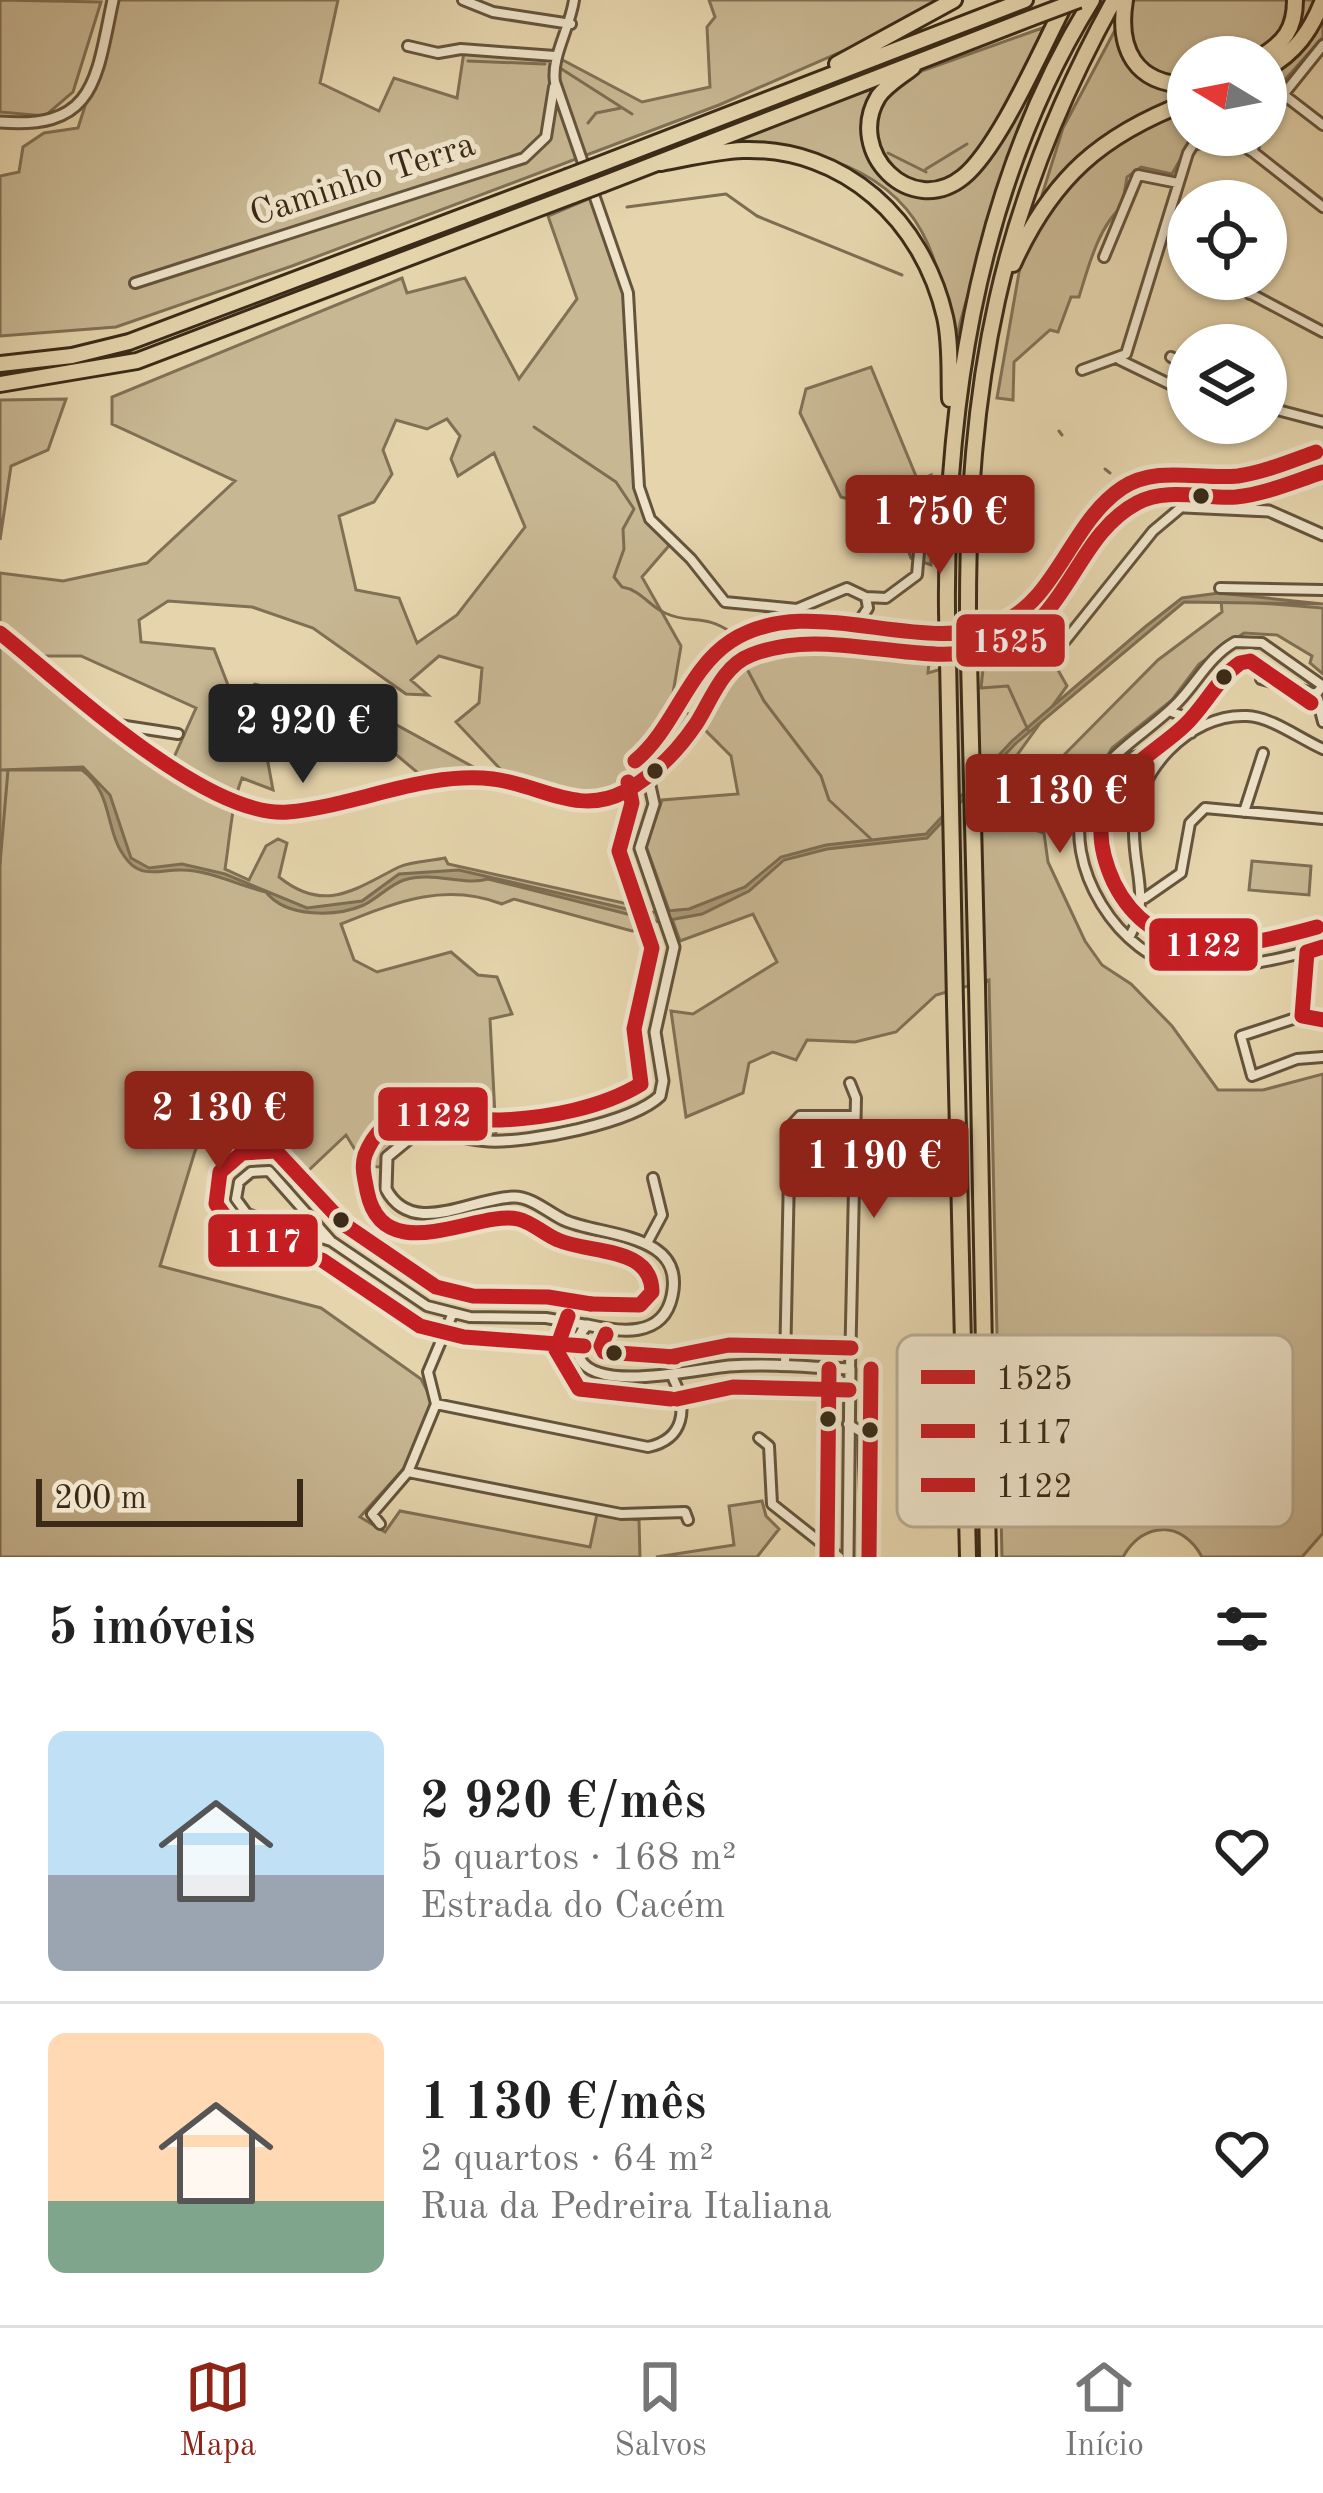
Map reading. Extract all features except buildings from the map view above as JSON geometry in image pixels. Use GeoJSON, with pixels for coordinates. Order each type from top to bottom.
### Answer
{"type":"FeatureCollection","features":[{"type":"Feature","properties":{"kind":"highway"},"geometry":{"type":"LineString","coordinates":[[783,92],[954,0]]}},
{"type":"Feature","properties":{"kind":"highway"},"geometry":{"type":"LineString","coordinates":[[0,364],[72,356],[129,342],[1025,0]]}},
{"type":"Feature","properties":{"kind":"highway"},"geometry":{"type":"LineString","coordinates":[[926,56],[880,93],[870,115],[868,143],[880,168],[903,186],[934,190],[961,179],[983,156],[1067,0]]}},
{"type":"Feature","properties":{"kind":"highway"},"geometry":{"type":"LineString","coordinates":[[0,384],[77,375],[137,361],[1079,0]]}},
{"type":"Feature","properties":{"kind":"highway"},"geometry":{"type":"LineString","coordinates":[[952,442],[975,296],[1005,189],[1075,28],[1092,0]]}},
{"type":"Feature","properties":{"kind":"highway"},"geometry":{"type":"LineString","coordinates":[[983,1335],[968,620],[971,444],[996,301],[1024,196],[1114,0]]}},
{"type":"Feature","properties":{"kind":"highway"},"geometry":{"type":"LineString","coordinates":[[1125,0],[1121,35],[1128,56],[1142,73],[1167,85]]}},
{"type":"Feature","properties":{"kind":"highway"},"geometry":{"type":"LineString","coordinates":[[1286,36],[1293,24],[1295,0]]}},
{"type":"Feature","properties":{"kind":"highway"},"geometry":{"type":"LineString","coordinates":[[1287,58],[1314,25],[1323,0]]}},
{"type":"Feature","properties":{"kind":"highway"},"geometry":{"type":"LineString","coordinates":[[996,301],[1026,234],[1066,175],[1111,137],[1167,112]]}},
{"type":"Feature","properties":{"kind":"highway"},"geometry":{"type":"LineString","coordinates":[[662,163],[741,150],[798,156],[845,175],[891,209],[928,263],[946,322],[952,442],[947,611],[963,1335]]}},
{"type":"Feature","properties":{"kind":"highway"},"geometry":{"type":"LineString","coordinates":[[967,1527],[968,1557]]}},
{"type":"Feature","properties":{"kind":"highway"},"geometry":{"type":"LineString","coordinates":[[987,1527],[988,1557]]}},
{"type":"Feature","properties":{"kind":"street"},"geometry":{"type":"LineString","coordinates":[[0,122],[54,122],[76,110],[96,70],[113,0]]}},
{"type":"Feature","properties":{"kind":"street"},"geometry":{"type":"LineString","coordinates":[[463,0],[493,12],[571,24]]}},
{"type":"Feature","properties":{"kind":"street"},"geometry":{"type":"LineString","coordinates":[[574,0],[568,38],[555,56],[554,82],[628,293],[635,467],[650,519],[691,559],[724,602],[797,609],[847,588],[866,597],[886,598],[917,575],[925,483]]}},
{"type":"Feature","properties":{"kind":"street"},"geometry":{"type":"LineString","coordinates":[[1287,91],[1323,45]]}},
{"type":"Feature","properties":{"kind":"street"},"geometry":{"type":"LineString","coordinates":[[409,46],[438,53],[461,49],[555,56]]}},
{"type":"Feature","properties":{"kind":"street","name":"Caminho Terra"},"geometry":{"type":"LineString","coordinates":[[135,283],[524,158],[546,136],[554,82]]}},
{"type":"Feature","properties":{"kind":"street"},"geometry":{"type":"LineString","coordinates":[[1287,97],[1323,124]]}},
{"type":"Feature","properties":{"kind":"street"},"geometry":{"type":"LineString","coordinates":[[1267,156],[1323,207]]}},
{"type":"Feature","properties":{"kind":"street"},"geometry":{"type":"LineString","coordinates":[[1104,256],[1138,175],[1167,181]]}},
{"type":"Feature","properties":{"kind":"street"},"geometry":{"type":"LineString","coordinates":[[1119,360],[1132,340],[1167,221]]}},
{"type":"Feature","properties":{"kind":"street"},"geometry":{"type":"LineString","coordinates":[[1262,300],[1323,332]]}},
{"type":"Feature","properties":{"kind":"street"},"geometry":{"type":"LineString","coordinates":[[1082,370],[1119,360],[1167,383]]}},
{"type":"Feature","properties":{"kind":"street"},"geometry":{"type":"LineString","coordinates":[[1287,413],[1323,422]]}},
{"type":"Feature","properties":{"kind":"street"},"geometry":{"type":"LineString","coordinates":[[1065,641],[1153,530],[1184,502],[1246,495],[1323,472]]}},
{"type":"Feature","properties":{"kind":"street"},"geometry":{"type":"LineString","coordinates":[[0,633],[189,779],[279,813],[415,784],[492,779],[589,805],[648,777],[679,748],[734,665],[770,649],[987,650],[1048,613],[1068,592],[1100,535],[1126,510],[1151,497],[1268,511],[1323,536]]}},
{"type":"Feature","properties":{"kind":"street"},"geometry":{"type":"LineString","coordinates":[[1220,588],[1323,590]]}},
{"type":"Feature","properties":{"kind":"street"},"geometry":{"type":"LineString","coordinates":[[734,665],[731,648],[738,640],[860,620],[868,608],[866,597]]}},
{"type":"Feature","properties":{"kind":"street"},"geometry":{"type":"LineString","coordinates":[[1323,722],[1319,690],[1262,643],[1246,639],[1224,648],[1166,712],[1131,736],[1110,761],[1083,805],[1082,863],[1089,882],[1130,936],[1151,955],[1184,967],[1323,947]]}},
{"type":"Feature","properties":{"kind":"street"},"geometry":{"type":"LineString","coordinates":[[1261,680],[1319,690]]}},
{"type":"Feature","properties":{"kind":"street"},"geometry":{"type":"LineString","coordinates":[[1130,936],[1144,898],[1134,842],[1139,798],[1154,767],[1187,737],[1191,719],[1166,712]]}},
{"type":"Feature","properties":{"kind":"street"},"geometry":{"type":"LineString","coordinates":[[1110,761],[1250,716],[1323,749]]}},
{"type":"Feature","properties":{"kind":"street"},"geometry":{"type":"LineString","coordinates":[[119,725],[178,734]]}},
{"type":"Feature","properties":{"kind":"street"},"geometry":{"type":"LineString","coordinates":[[1244,812],[1263,753]]}},
{"type":"Feature","properties":{"kind":"street"},"geometry":{"type":"LineString","coordinates":[[331,1241],[247,1214],[236,1199],[239,1182],[251,1172],[269,1171],[331,1241],[427,1306],[452,1315],[546,1318],[628,1332],[663,1316],[673,1280],[664,1259],[647,1243],[588,1228],[516,1197],[428,1214],[410,1211],[390,1197],[384,1165],[401,1141],[415,1134],[491,1141],[525,1138],[633,1114],[655,1101],[663,1081],[655,1032],[674,960],[669,931],[640,848],[653,804],[648,777]]}},
{"type":"Feature","properties":{"kind":"street"},"geometry":{"type":"LineString","coordinates":[[1144,898],[1181,872],[1190,823],[1200,811],[1323,819]]}},
{"type":"Feature","properties":{"kind":"street"},"geometry":{"type":"LineString","coordinates":[[1302,1016],[1307,952]]}},
{"type":"Feature","properties":{"kind":"street"},"geometry":{"type":"LineString","coordinates":[[1323,1020],[1302,1016],[1240,1036],[1252,1076],[1297,1059],[1323,1058]]}},
{"type":"Feature","properties":{"kind":"street"},"geometry":{"type":"LineString","coordinates":[[843,1557],[854,1116],[850,1083]]}},
{"type":"Feature","properties":{"kind":"street"},"geometry":{"type":"LineString","coordinates":[[785,1365],[790,1127],[800,1116],[854,1116]]}},
{"type":"Feature","properties":{"kind":"street"},"geometry":{"type":"LineString","coordinates":[[647,1243],[660,1228],[662,1215],[653,1178]]}},
{"type":"Feature","properties":{"kind":"street"},"geometry":{"type":"LineString","coordinates":[[380,1524],[372,1514],[408,1472],[436,1404],[428,1372],[452,1315]]}},
{"type":"Feature","properties":{"kind":"street"},"geometry":{"type":"LineString","coordinates":[[587,1325],[577,1347],[592,1372],[673,1378],[731,1366],[850,1369]]}},
{"type":"Feature","properties":{"kind":"street"},"geometry":{"type":"LineString","coordinates":[[436,1404],[648,1447],[662,1444],[680,1426],[683,1404],[673,1378]]}},
{"type":"Feature","properties":{"kind":"street"},"geometry":{"type":"LineString","coordinates":[[848,1424],[862,1433],[866,1557]]}},
{"type":"Feature","properties":{"kind":"street"},"geometry":{"type":"LineString","coordinates":[[759,1438],[769,1446],[772,1504],[843,1557]]}},
{"type":"Feature","properties":{"kind":"street"},"geometry":{"type":"LineString","coordinates":[[408,1472],[621,1514],[685,1511],[688,1520]]}},
{"type":"Feature","properties":{"kind":"shaded area"},"geometry":{"type":"Polygon","coordinates":[[[0,0],[101,2],[73,92],[45,116],[0,112],[0,0]]]}},
{"type":"Feature","properties":{"kind":"shaded area"},"geometry":{"type":"Polygon","coordinates":[[[119,0],[338,0],[320,83],[379,111],[394,78],[457,98],[465,45],[555,56],[642,102],[710,87],[707,27],[715,17],[709,0],[941,0],[889,31],[719,105],[292,266],[116,327],[0,336],[0,176],[19,172],[23,147],[44,133],[78,128],[119,0]]]}},
{"type":"Feature","properties":{"kind":"shaded area"},"geometry":{"type":"Polygon","coordinates":[[[1131,0],[1323,0],[1323,37],[1287,77],[1287,36],[1167,36],[1167,156],[1182,156],[1172,174],[1141,167],[1127,177],[1122,207],[1101,236],[1079,297],[1071,297],[1058,332],[1050,330],[1014,362],[1013,400],[997,398],[1023,250],[1050,208],[1042,195],[1063,128],[1131,0]]]}},
{"type":"Feature","properties":{"kind":"shaded area"},"geometry":{"type":"Polygon","coordinates":[[[1042,28],[1027,109],[954,349],[929,246],[905,208],[884,188],[860,172],[804,152],[718,144],[1042,28]]]}},
{"type":"Feature","properties":{"kind":"shaded area"},"geometry":{"type":"Polygon","coordinates":[[[595,196],[627,293],[632,424],[641,488],[673,541],[642,577],[681,646],[672,699],[697,722],[730,670],[770,649],[930,651],[928,673],[1041,640],[1067,686],[1012,762],[1035,774],[1031,784],[1044,764],[1061,758],[1158,660],[1222,612],[1221,600],[1323,608],[1323,674],[1310,663],[1312,656],[1277,635],[1244,633],[1199,664],[1172,700],[1112,748],[1084,798],[1035,830],[1044,833],[1048,862],[1085,941],[1102,965],[1131,984],[1172,1026],[1218,1090],[1263,1090],[1323,1074],[1323,1533],[1302,1557],[1202,1557],[1184,1536],[1163,1530],[1141,1537],[1123,1557],[1002,1557],[1001,1527],[1293,1527],[1293,1335],[997,1335],[989,980],[936,995],[896,1032],[855,1042],[807,1040],[796,1060],[773,1052],[749,1063],[743,1093],[686,1117],[671,1011],[693,1014],[777,962],[753,914],[680,941],[646,846],[662,800],[738,794],[731,756],[698,723],[648,777],[586,799],[504,773],[456,722],[479,703],[482,668],[439,656],[411,680],[428,695],[406,694],[313,628],[252,607],[168,601],[139,620],[141,642],[214,649],[233,698],[255,684],[382,717],[477,769],[470,774],[418,773],[380,741],[262,730],[273,790],[242,778],[225,869],[249,880],[266,846],[278,839],[287,843],[279,877],[296,888],[326,896],[354,890],[404,865],[445,858],[448,864],[646,908],[652,927],[632,931],[514,899],[502,904],[460,895],[421,897],[341,924],[354,960],[377,972],[451,952],[478,975],[497,977],[512,1014],[490,1019],[496,1135],[443,1127],[413,1130],[389,1149],[380,1167],[365,1166],[346,1135],[292,1186],[279,1171],[290,1120],[249,1113],[244,1139],[213,1119],[195,1151],[160,1266],[321,1308],[421,1379],[432,1400],[406,1466],[360,1517],[385,1532],[400,1511],[590,1547],[597,1514],[639,1520],[640,1557],[0,1557],[0,573],[63,581],[147,563],[235,481],[112,424],[112,397],[402,278],[407,293],[465,278],[519,379],[577,299],[548,216],[595,196]],[[447,419],[427,429],[396,420],[383,450],[392,474],[374,502],[339,516],[356,590],[399,598],[417,643],[457,615],[525,527],[494,453],[458,476],[451,459],[460,436],[447,419]],[[20,656],[167,773],[196,708],[81,656],[20,656]]]}},
{"type":"Feature","properties":{"kind":"shaded area"},"geometry":{"type":"Polygon","coordinates":[[[871,367],[918,481],[931,475],[931,565],[911,558],[895,512],[841,497],[800,413],[806,389],[871,367]]]}},
{"type":"Feature","properties":{"kind":"shaded area"},"geometry":{"type":"Polygon","coordinates":[[[66,399],[48,450],[11,466],[0,540],[0,400],[66,399]]]}},
{"type":"Feature","properties":{"kind":"shaded area"},"geometry":{"type":"Polygon","coordinates":[[[1219,593],[1323,604],[1184,602],[1015,744],[927,838],[827,849],[784,860],[749,891],[702,914],[659,922],[488,879],[426,877],[399,882],[353,909],[298,911],[266,892],[214,875],[134,867],[120,850],[100,790],[82,770],[0,770],[83,767],[110,795],[131,858],[149,868],[182,864],[225,874],[307,908],[362,901],[399,874],[459,870],[644,913],[689,909],[745,887],[781,857],[826,845],[926,834],[1012,741],[1145,627],[1182,598],[1219,593]]]}},
{"type":"Feature","properties":{"kind":"shaded area"},"geometry":{"type":"Polygon","coordinates":[[[1252,861],[1311,866],[1309,895],[1249,890],[1252,861]]]}},
{"type":"Feature","properties":{"kind":"shaded area"},"geometry":{"type":"Polygon","coordinates":[[[762,1501],[766,1516],[779,1529],[757,1557],[656,1557],[734,1545],[729,1506],[762,1501]]]}},
{"type":"Feature","properties":{"kind":"waterway"},"geometry":{"type":"LineString","coordinates":[[468,61],[545,64]]}},
{"type":"Feature","properties":{"kind":"waterway"},"geometry":{"type":"LineString","coordinates":[[560,68],[632,114]]}},
{"type":"Feature","properties":{"kind":"waterway"},"geometry":{"type":"LineString","coordinates":[[588,123],[596,113],[621,108]]}},
{"type":"Feature","properties":{"kind":"waterway"},"geometry":{"type":"LineString","coordinates":[[926,169],[967,144]]}},
{"type":"Feature","properties":{"kind":"waterway"},"geometry":{"type":"LineString","coordinates":[[888,153],[926,172]]}},
{"type":"Feature","properties":{"kind":"waterway"},"geometry":{"type":"LineString","coordinates":[[627,207],[726,194],[757,216],[902,275]]}},
{"type":"Feature","properties":{"kind":"waterway"},"geometry":{"type":"LineString","coordinates":[[534,427],[616,482],[634,509],[623,529],[624,549],[614,577],[622,587],[665,613],[713,623],[732,633]]}},
{"type":"Feature","properties":{"kind":"waterway"},"geometry":{"type":"LineString","coordinates":[[1059,431],[1062,435]]}},
{"type":"Feature","properties":{"kind":"waterway"},"geometry":{"type":"LineString","coordinates":[[1105,469],[1110,473]]}},
{"type":"Feature","properties":{"kind":"waterway"},"geometry":{"type":"LineString","coordinates":[[985,643],[987,624]]}},
{"type":"Feature","properties":{"kind":"waterway"},"geometry":{"type":"LineString","coordinates":[[984,660],[981,688],[1008,686],[1028,730]]}},
{"type":"Feature","properties":{"kind":"waterway"},"geometry":{"type":"LineString","coordinates":[[747,669],[764,701],[821,776],[829,800],[871,839]]}},
{"type":"Feature","properties":{"kind":"waterway"},"geometry":{"type":"LineString","coordinates":[[0,864],[8,770]]}},
{"type":"Feature","properties":{"kind":"transit line","name":"1122"},"geometry":{"type":"LineString","coordinates":[[635,761],[661,732],[703,667],[731,641],[762,627],[795,622],[935,633],[969,632],[1001,623],[1036,597],[1089,520],[1122,488],[1164,475],[1248,474],[1316,452]]}},
{"type":"Feature","properties":{"kind":"transit line","name":"1525"},"geometry":{"type":"LineString","coordinates":[[0,633],[177,772],[255,808],[314,809],[416,784],[467,778],[511,782],[591,801],[624,792],[664,762],[696,724],[732,667],[751,655],[810,644],[934,654],[994,648],[1039,621],[1098,536],[1137,503],[1173,495],[1247,495],[1323,472]]}},
{"type":"Feature","properties":{"kind":"transit line","name":"1122"},"geometry":{"type":"LineString","coordinates":[[1311,703],[1250,661],[1240,663],[1185,725],[1122,779],[1103,813],[1101,833],[1114,883],[1132,910],[1153,928],[1177,939],[1231,944],[1317,927]]}},
{"type":"Feature","properties":{"kind":"transit line","name":"1122"},"geometry":{"type":"LineString","coordinates":[[591,1304],[640,1305],[652,1292],[649,1277],[631,1259],[558,1240],[518,1219],[500,1218],[433,1232],[391,1228],[376,1215],[363,1164],[376,1135],[406,1115],[537,1117],[592,1105],[641,1084],[634,1029],[652,948],[619,851],[632,803],[628,782]]}},
{"type":"Feature","properties":{"kind":"transit line","name":"1525"},"geometry":{"type":"LineString","coordinates":[[1323,947],[1307,952],[1302,1016],[1323,1020]]}},
{"type":"Feature","properties":{"kind":"transit line","name":"1117"},"geometry":{"type":"LineString","coordinates":[[584,1346],[464,1337],[420,1326],[322,1260],[237,1232],[216,1204],[220,1172],[242,1153],[276,1151],[345,1225],[436,1287],[473,1296],[548,1297],[591,1304]]}},
{"type":"Feature","properties":{"kind":"transit line","name":"1117"},"geometry":{"type":"LineString","coordinates":[[568,1316],[556,1350],[579,1389],[671,1399]]}},
{"type":"Feature","properties":{"kind":"transit line","name":"1122"},"geometry":{"type":"LineString","coordinates":[[606,1334],[601,1346],[604,1352],[675,1357]]}},
{"type":"Feature","properties":{"kind":"transit line","name":"1122"},"geometry":{"type":"LineString","coordinates":[[669,1357],[729,1345],[851,1348]]}},
{"type":"Feature","properties":{"kind":"transit line","name":"1122"},"geometry":{"type":"LineString","coordinates":[[827,1557],[829,1369]]}},
{"type":"Feature","properties":{"kind":"transit line","name":"1117"},"geometry":{"type":"LineString","coordinates":[[869,1557],[871,1369]]}},
{"type":"Feature","properties":{"kind":"transit line","name":"1117"},"geometry":{"type":"LineString","coordinates":[[677,1399],[733,1387],[849,1390]]}}]}
